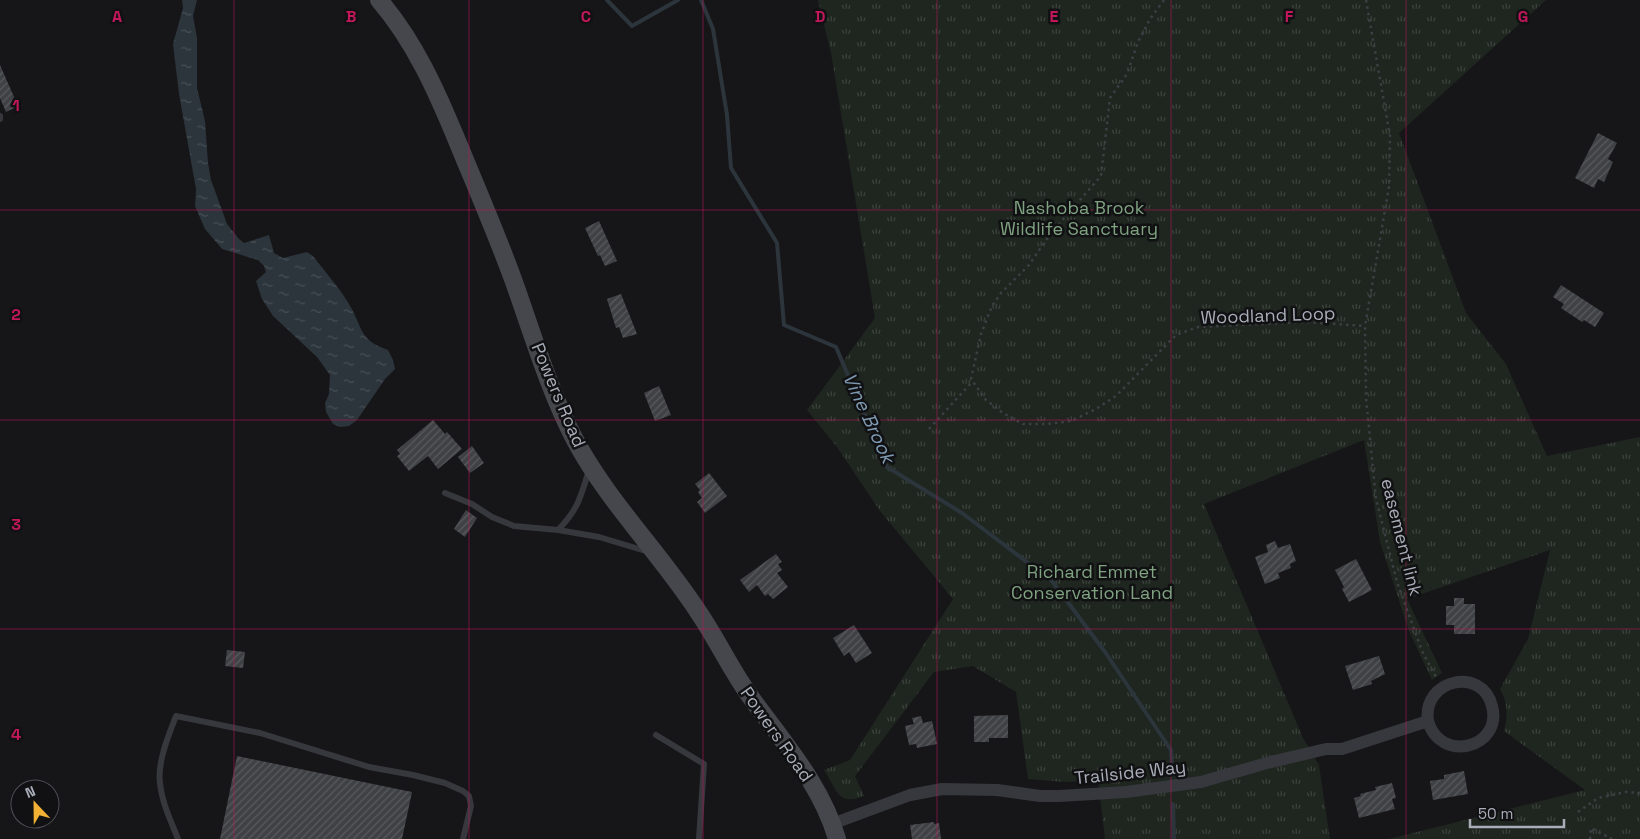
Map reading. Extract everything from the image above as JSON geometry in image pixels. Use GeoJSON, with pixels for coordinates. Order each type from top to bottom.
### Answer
{"type":"FeatureCollection","features":[{"type":"Feature","properties":{"kind":"main road","name":"Powers Road"},"geometry":{"type":"LineString","coordinates":[[379,0],[412,46],[429,75],[443,105],[498,239],[545,369],[576,440],[618,506],[700,613],[751,697],[803,768],[822,801],[835,831]]}},
{"type":"Feature","properties":{"kind":"street"},"geometry":{"type":"LineString","coordinates":[[1461,681],[1480,687],[1492,703],[1493,718],[1490,729],[1476,743],[1467,746],[1457,747],[1447,744],[1438,738],[1428,721],[1430,702],[1442,687],[1451,683],[1461,681]]}},
{"type":"Feature","properties":{"kind":"street","name":"Trailside Way"},"geometry":{"type":"LineString","coordinates":[[835,831],[910,795],[942,789],[996,790],[1040,796],[1058,796],[1126,792],[1201,782],[1267,763],[1326,749],[1342,749],[1428,721]]}},
{"type":"Feature","properties":{"kind":"lane"},"geometry":{"type":"LineString","coordinates":[[558,530],[572,516],[581,499],[591,464]]}},
{"type":"Feature","properties":{"kind":"lane"},"geometry":{"type":"LineString","coordinates":[[444,492],[472,504],[492,517],[514,526],[558,530],[599,538],[657,555]]}},
{"type":"Feature","properties":{"kind":"lane"},"geometry":{"type":"LineString","coordinates":[[178,839],[167,812],[159,782],[164,748],[176,716],[260,733],[369,767],[413,775],[455,787],[469,796],[471,806],[463,839]]}},
{"type":"Feature","properties":{"kind":"lane"},"geometry":{"type":"LineString","coordinates":[[656,735],[704,764],[699,839]]}},
{"type":"Feature","properties":{"kind":"path"},"geometry":{"type":"LineString","coordinates":[[928,428],[972,382],[981,334],[992,306],[1001,293],[1029,265],[1051,233],[1101,176],[1110,98],[1127,74],[1138,42],[1150,19],[1164,0]]}},
{"type":"Feature","properties":{"kind":"path"},"geometry":{"type":"LineString","coordinates":[[1364,326],[1389,187],[1390,136],[1366,0]]}},
{"type":"Feature","properties":{"kind":"path","name":"Woodland Loop"},"geometry":{"type":"LineString","coordinates":[[972,382],[986,400],[1003,414],[1023,424],[1071,421],[1096,409],[1116,396],[1176,335],[1198,328],[1305,322],[1364,326]]}},
{"type":"Feature","properties":{"kind":"path","name":"easement link"},"geometry":{"type":"LineString","coordinates":[[1364,326],[1366,398],[1376,500],[1396,582],[1422,651],[1442,687]]}},
{"type":"Feature","properties":{"kind":"path"},"geometry":{"type":"LineString","coordinates":[[1578,812],[1598,798],[1626,792],[1640,793]]}},
{"type":"Feature","properties":{"kind":"path"},"geometry":{"type":"LineString","coordinates":[[1590,839],[1591,828],[1612,839]]}},
{"type":"Feature","properties":{"kind":"green space","name":"Nashoba Brook Wildlife Sanctuary"},"geometry":{"type":"Polygon","coordinates":[[[818,0],[1546,0],[1399,133],[1466,313],[1506,364],[1547,456],[1640,437],[1640,839],[1389,839],[1585,790],[1504,731],[1506,720],[1505,699],[1500,689],[1528,639],[1550,550],[1407,599],[1442,673],[1432,680],[1409,631],[1380,542],[1364,440],[1204,504],[1303,738],[1319,765],[1330,839],[1105,839],[1098,780],[1066,782],[1028,779],[1016,692],[973,666],[934,672],[855,776],[864,796],[848,799],[843,798],[839,794],[824,770],[850,760],[953,599],[880,511],[837,447],[807,410],[875,318],[831,53],[818,0]]]}},
{"type":"Feature","properties":{"kind":"water"},"geometry":{"type":"Polygon","coordinates":[[[182,0],[197,0],[193,16],[197,38],[197,88],[205,121],[211,180],[227,224],[244,243],[269,235],[274,253],[283,258],[307,252],[313,256],[345,298],[362,332],[371,342],[388,350],[393,360],[395,369],[385,379],[357,420],[349,426],[340,427],[333,424],[326,412],[325,403],[329,394],[330,375],[317,357],[273,316],[262,299],[256,281],[266,272],[264,266],[258,260],[222,249],[205,229],[195,206],[196,189],[179,94],[173,44],[183,8],[182,0]]]}},
{"type":"Feature","properties":{"kind":"building"},"geometry":{"type":"Polygon","coordinates":[[[0,65],[18,106],[6,112],[0,98],[0,65]]]}},
{"type":"Feature","properties":{"kind":"building"},"geometry":{"type":"Polygon","coordinates":[[[1598,133],[1617,143],[1608,159],[1613,162],[1604,182],[1598,179],[1594,188],[1575,178],[1598,133]]]}},
{"type":"Feature","properties":{"kind":"building"},"geometry":{"type":"Polygon","coordinates":[[[599,221],[617,261],[605,266],[600,255],[598,256],[585,228],[599,221]]]}},
{"type":"Feature","properties":{"kind":"building"},"geometry":{"type":"Polygon","coordinates":[[[1561,285],[1604,313],[1595,327],[1584,320],[1582,322],[1561,308],[1564,304],[1553,297],[1561,285]]]}},
{"type":"Feature","properties":{"kind":"building"},"geometry":{"type":"Polygon","coordinates":[[[621,294],[637,334],[623,338],[619,327],[616,328],[607,299],[621,294]]]}},
{"type":"Feature","properties":{"kind":"building"},"geometry":{"type":"Polygon","coordinates":[[[659,386],[671,415],[655,421],[644,393],[659,386]]]}},
{"type":"Feature","properties":{"kind":"building"},"geometry":{"type":"Polygon","coordinates":[[[433,420],[462,449],[438,469],[428,456],[409,471],[397,456],[400,454],[397,450],[433,420]]]}},
{"type":"Feature","properties":{"kind":"building"},"geometry":{"type":"Polygon","coordinates":[[[472,446],[484,463],[470,473],[458,457],[472,446]]]}},
{"type":"Feature","properties":{"kind":"building"},"geometry":{"type":"Polygon","coordinates":[[[709,473],[727,496],[705,513],[697,502],[702,498],[698,492],[700,490],[695,484],[709,473]]]}},
{"type":"Feature","properties":{"kind":"building"},"geometry":{"type":"Polygon","coordinates":[[[466,510],[477,518],[465,537],[454,529],[466,510]]]}},
{"type":"Feature","properties":{"kind":"building"},"geometry":{"type":"Polygon","coordinates":[[[1275,541],[1278,548],[1290,544],[1296,561],[1290,564],[1291,568],[1278,573],[1280,578],[1265,584],[1255,557],[1268,552],[1266,545],[1275,541]]]}},
{"type":"Feature","properties":{"kind":"building"},"geometry":{"type":"Polygon","coordinates":[[[776,554],[782,562],[778,564],[782,570],[777,573],[788,587],[773,599],[768,594],[765,596],[757,585],[749,592],[740,580],[776,554]]]}},
{"type":"Feature","properties":{"kind":"building"},"geometry":{"type":"Polygon","coordinates":[[[1356,559],[1372,590],[1349,602],[1335,570],[1356,559]]]}},
{"type":"Feature","properties":{"kind":"building"},"geometry":{"type":"Polygon","coordinates":[[[1454,598],[1464,598],[1464,604],[1475,604],[1475,634],[1454,634],[1454,625],[1446,625],[1446,606],[1454,606],[1454,598]]]}},
{"type":"Feature","properties":{"kind":"building"},"geometry":{"type":"Polygon","coordinates":[[[854,625],[872,653],[856,663],[849,652],[844,656],[833,638],[854,625]]]}},
{"type":"Feature","properties":{"kind":"building"},"geometry":{"type":"Polygon","coordinates":[[[227,650],[245,652],[243,668],[225,666],[227,650]]]}},
{"type":"Feature","properties":{"kind":"building"},"geometry":{"type":"Polygon","coordinates":[[[1379,656],[1385,674],[1371,681],[1372,684],[1353,690],[1345,666],[1379,656]]]}},
{"type":"Feature","properties":{"kind":"building"},"geometry":{"type":"Polygon","coordinates":[[[1008,715],[1008,738],[989,738],[989,742],[974,742],[974,716],[1008,715]]]}},
{"type":"Feature","properties":{"kind":"building"},"geometry":{"type":"Polygon","coordinates":[[[921,716],[923,723],[932,721],[937,744],[917,748],[916,744],[909,745],[905,726],[914,724],[912,718],[921,716]]]}},
{"type":"Feature","properties":{"kind":"building"},"geometry":{"type":"Polygon","coordinates":[[[237,756],[412,792],[402,839],[220,839],[237,756]]]}},
{"type":"Feature","properties":{"kind":"building"},"geometry":{"type":"Polygon","coordinates":[[[1464,771],[1468,794],[1433,800],[1430,781],[1444,779],[1444,775],[1464,771]]]}},
{"type":"Feature","properties":{"kind":"building"},"geometry":{"type":"Polygon","coordinates":[[[1392,783],[1396,798],[1392,799],[1395,809],[1359,818],[1354,798],[1361,796],[1360,794],[1376,790],[1375,787],[1392,783]]]}},
{"type":"Feature","properties":{"kind":"building"},"geometry":{"type":"Polygon","coordinates":[[[934,822],[934,824],[939,823],[941,839],[912,839],[910,825],[934,822]]]}},
{"type":"Feature","properties":{"kind":"waterway","name":"Vine Brook"},"geometry":{"type":"LineString","coordinates":[[607,0],[632,26],[678,0]]}},
{"type":"Feature","properties":{"kind":"waterway","name":"Vine Brook"},"geometry":{"type":"LineString","coordinates":[[701,0],[713,29],[727,115],[731,168],[777,243],[784,325],[836,347],[887,467],[962,513],[1052,581],[1105,652],[1171,750],[1172,768]]}},
{"type":"Feature","properties":{"kind":"waterway","name":"Vine Brook"},"geometry":{"type":"LineString","coordinates":[[1173,804],[1174,839]]}},
{"type":"Feature","properties":{"kind":"park label","name":"Richard Emmet Conservation Land"},"geometry":{"type":"Point","coordinates":[1092,581]}}]}
